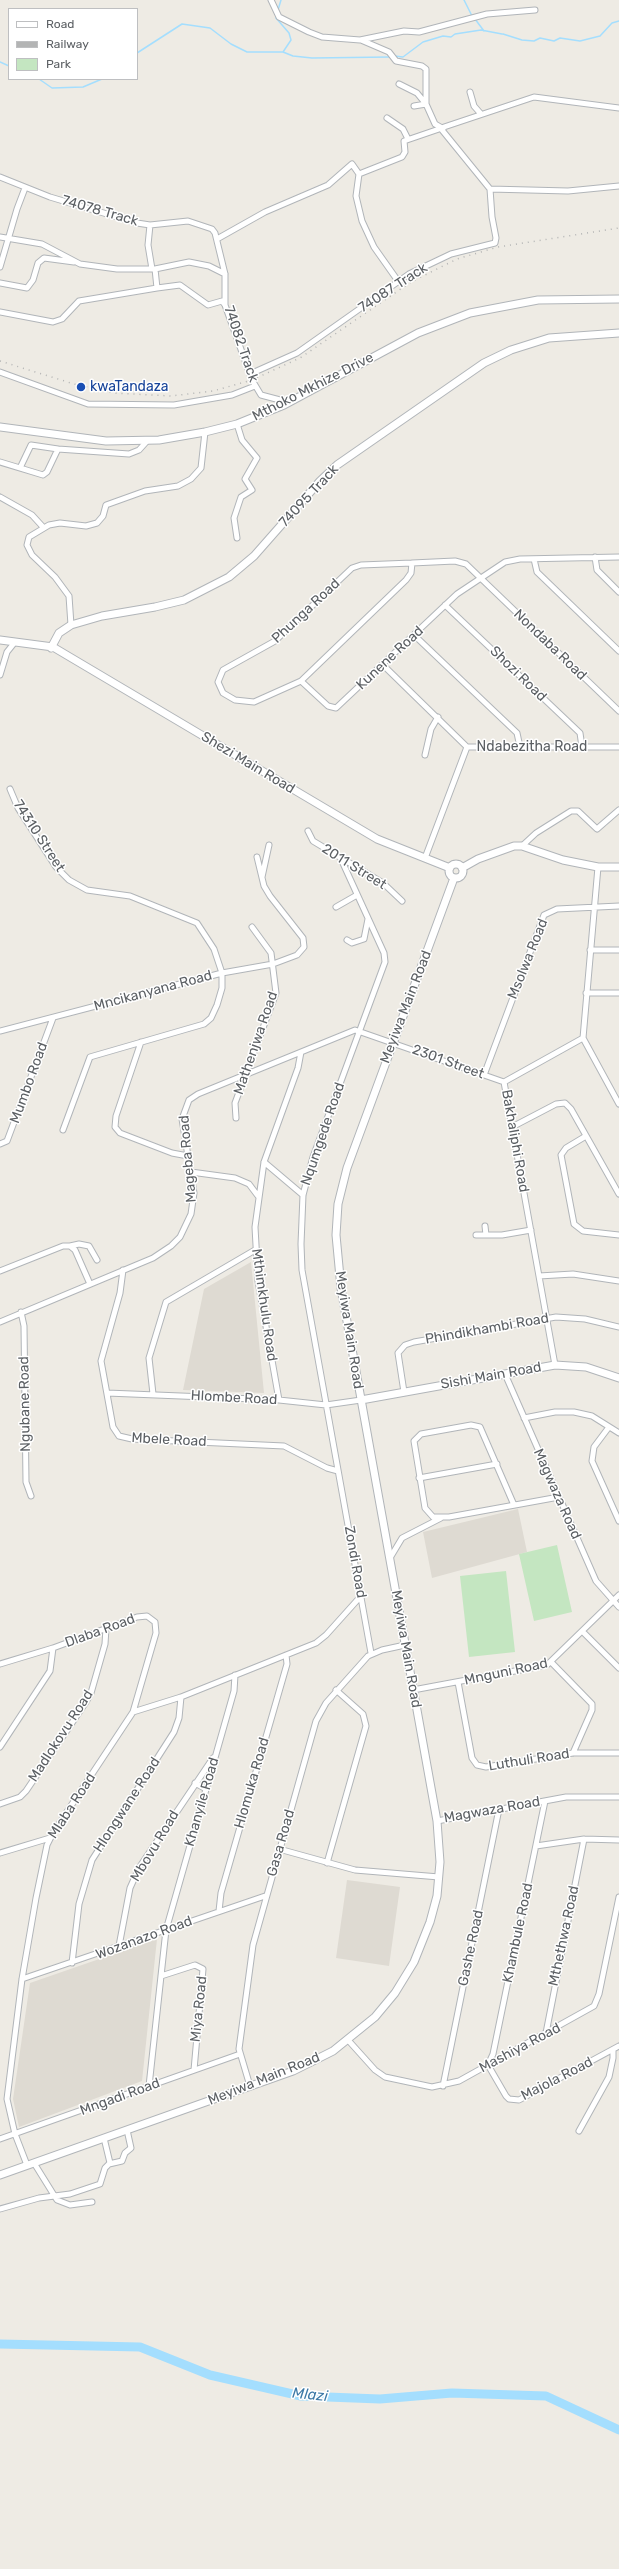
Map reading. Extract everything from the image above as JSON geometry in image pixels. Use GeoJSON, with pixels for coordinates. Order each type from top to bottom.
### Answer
{"type":"FeatureCollection","features":[{"type":"Feature","properties":{"kind":"street"},"geometry":{"type":"LineString","coordinates":[[271,0],[279,17],[309,32],[322,37],[360,40],[404,31],[419,32],[487,14],[536,10]]}},
{"type":"Feature","properties":{"kind":"street"},"geometry":{"type":"LineString","coordinates":[[360,40],[389,52],[396,61],[424,67],[427,75],[426,104]]}},
{"type":"Feature","properties":{"kind":"street"},"geometry":{"type":"LineString","coordinates":[[399,84],[417,93],[426,104],[435,124],[442,128],[464,159],[490,188],[568,191],[619,186]]}},
{"type":"Feature","properties":{"kind":"street"},"geometry":{"type":"LineString","coordinates":[[470,92],[474,106],[481,114]]}},
{"type":"Feature","properties":{"kind":"street"},"geometry":{"type":"LineString","coordinates":[[359,174],[402,157],[405,152],[404,141],[534,97],[619,108]]}},
{"type":"Feature","properties":{"kind":"street"},"geometry":{"type":"LineString","coordinates":[[414,106],[426,104]]}},
{"type":"Feature","properties":{"kind":"street"},"geometry":{"type":"LineString","coordinates":[[387,118],[403,129],[408,140]]}},
{"type":"Feature","properties":{"kind":"street"},"geometry":{"type":"LineString","coordinates":[[217,239],[236,227],[289,201],[328,185],[352,164],[359,174],[356,196],[364,226],[374,247],[398,281]]}},
{"type":"Feature","properties":{"kind":"street","name":"74078 Track"},"geometry":{"type":"LineString","coordinates":[[0,177],[25,188],[118,218],[150,225],[179,221],[203,225],[212,229],[217,239]]}},
{"type":"Feature","properties":{"kind":"street"},"geometry":{"type":"LineString","coordinates":[[0,268],[7,239],[25,188]]}},
{"type":"Feature","properties":{"kind":"street","name":"74087 Track"},"geometry":{"type":"LineString","coordinates":[[250,374],[297,353],[398,281],[451,254],[495,243],[496,238],[492,217],[490,188]]}},
{"type":"Feature","properties":{"kind":"street"},"geometry":{"type":"LineString","coordinates":[[150,225],[148,245],[157,288]]}},
{"type":"Feature","properties":{"kind":"street"},"geometry":{"type":"LineString","coordinates":[[0,237],[42,244],[80,264]]}},
{"type":"Feature","properties":{"kind":"street","name":"74082 Track"},"geometry":{"type":"LineString","coordinates":[[217,239],[225,274],[225,305],[250,374],[261,395],[280,400],[284,405]]}},
{"type":"Feature","properties":{"kind":"street"},"geometry":{"type":"LineString","coordinates":[[0,283],[27,288],[33,280],[38,263],[44,258],[117,269],[153,269],[189,262],[209,266],[225,274]]}},
{"type":"Feature","properties":{"kind":"street"},"geometry":{"type":"LineString","coordinates":[[0,312],[53,322],[62,319],[78,301],[180,285],[208,305],[222,301],[225,305]]}},
{"type":"Feature","properties":{"kind":"street","name":"Mthoko Mkhize Drive"},"geometry":{"type":"LineString","coordinates":[[0,427],[106,441],[148,440],[205,432],[237,424],[284,405],[418,333],[470,313],[538,300],[619,299]]}},
{"type":"Feature","properties":{"kind":"street","name":"74095 Track"},"geometry":{"type":"LineString","coordinates":[[51,648],[59,633],[71,625],[102,616],[155,607],[184,600],[229,577],[254,556],[320,480],[337,465],[474,370],[494,358],[549,338],[619,333]]}},
{"type":"Feature","properties":{"kind":"street"},"geometry":{"type":"LineString","coordinates":[[0,372],[88,404],[174,405],[232,395],[255,386]]}},
{"type":"Feature","properties":{"kind":"street"},"geometry":{"type":"LineString","coordinates":[[237,424],[242,440],[257,458],[245,479],[252,490],[241,498],[234,518],[237,538]]}},
{"type":"Feature","properties":{"kind":"street"},"geometry":{"type":"LineString","coordinates":[[71,625],[68,594],[32,555],[27,545],[29,537],[43,527],[60,523],[86,526],[97,523],[103,516],[104,507],[145,491],[178,486],[198,474],[201,468],[205,432]]}},
{"type":"Feature","properties":{"kind":"street"},"geometry":{"type":"LineString","coordinates":[[20,468],[31,445],[58,449],[129,454],[138,450],[148,440]]}},
{"type":"Feature","properties":{"kind":"street"},"geometry":{"type":"LineString","coordinates":[[0,462],[45,475],[58,449]]}},
{"type":"Feature","properties":{"kind":"street"},"geometry":{"type":"LineString","coordinates":[[0,497],[32,515],[43,527]]}},
{"type":"Feature","properties":{"kind":"street","name":"Kunene Road"},"geometry":{"type":"LineString","coordinates":[[300,681],[333,709],[383,665],[463,589],[511,559],[619,557]]}},
{"type":"Feature","properties":{"kind":"street"},"geometry":{"type":"LineString","coordinates":[[595,558],[597,570],[619,592]]}},
{"type":"Feature","properties":{"kind":"street"},"geometry":{"type":"LineString","coordinates":[[534,559],[537,572],[619,651]]}},
{"type":"Feature","properties":{"kind":"street"},"geometry":{"type":"LineString","coordinates":[[412,563],[462,562],[480,578]]}},
{"type":"Feature","properties":{"kind":"street","name":"Phunga Road"},"geometry":{"type":"LineString","coordinates":[[412,563],[411,573],[406,580],[300,681],[268,698],[244,703],[223,693],[218,682],[222,670],[275,641],[356,566],[412,563]]}},
{"type":"Feature","properties":{"kind":"street","name":"Nondaba Road"},"geometry":{"type":"LineString","coordinates":[[480,578],[619,711]]}},
{"type":"Feature","properties":{"kind":"street","name":"Shozi Road"},"geometry":{"type":"LineString","coordinates":[[445,605],[577,731],[581,736],[582,747]]}},
{"type":"Feature","properties":{"kind":"street"},"geometry":{"type":"LineString","coordinates":[[414,635],[514,730],[518,736],[520,747]]}},
{"type":"Feature","properties":{"kind":"street","name":"Shezi Main Road"},"geometry":{"type":"LineString","coordinates":[[0,640],[60,650],[377,839],[450,868],[456,864],[462,868]]}},
{"type":"Feature","properties":{"kind":"street"},"geometry":{"type":"LineString","coordinates":[[0,675],[7,652],[15,642]]}},
{"type":"Feature","properties":{"kind":"street"},"geometry":{"type":"LineString","coordinates":[[383,665],[438,717],[467,747]]}},
{"type":"Feature","properties":{"kind":"street"},"geometry":{"type":"LineString","coordinates":[[425,755],[431,728],[438,717]]}},
{"type":"Feature","properties":{"kind":"street","name":"Ndabezitha Road"},"geometry":{"type":"LineString","coordinates":[[424,858],[467,747],[619,747]]}},
{"type":"Feature","properties":{"kind":"street","name":"74310 Street"},"geometry":{"type":"LineString","coordinates":[[10,789],[18,808],[56,867],[69,880],[87,890],[130,896],[197,923],[214,949],[222,973]]}},
{"type":"Feature","properties":{"kind":"street"},"geometry":{"type":"LineString","coordinates":[[522,846],[536,833],[571,811],[578,811],[597,829],[619,810]]}},
{"type":"Feature","properties":{"kind":"street","name":"2011 Street"},"geometry":{"type":"LineString","coordinates":[[308,831],[313,841],[383,883],[402,901]]}},
{"type":"Feature","properties":{"kind":"street"},"geometry":{"type":"LineString","coordinates":[[262,878],[269,845]]}},
{"type":"Feature","properties":{"kind":"street","name":"Shezi Main Road"},"geometry":{"type":"LineString","coordinates":[[462,868],[507,847],[522,846],[563,860],[598,866],[619,867]]}},
{"type":"Feature","properties":{"kind":"street"},"geometry":{"type":"LineString","coordinates":[[222,973],[273,964],[297,955],[304,943],[270,896],[262,878],[257,857]]}},
{"type":"Feature","properties":{"kind":"street","name":"Nqumgede Road"},"geometry":{"type":"LineString","coordinates":[[338,1471],[302,1270],[301,1244],[303,1195],[313,1157],[385,962],[384,953],[342,859]]}},
{"type":"Feature","properties":{"kind":"street"},"geometry":{"type":"LineString","coordinates":[[598,866],[583,1038],[619,1104]]}},
{"type":"Feature","properties":{"kind":"street"},"geometry":{"type":"LineString","coordinates":[[450,868],[449,874],[454,878]]}},
{"type":"Feature","properties":{"kind":"street","name":"Shezi Main Road"},"geometry":{"type":"LineString","coordinates":[[454,878],[462,874],[462,868]]}},
{"type":"Feature","properties":{"kind":"street","name":"Meyiwa Main Road"},"geometry":{"type":"LineString","coordinates":[[0,2174],[250,2086],[312,2062],[348,2040],[386,2005],[414,1962],[430,1922],[439,1877],[438,1820],[413,1690],[341,1288],[336,1235],[338,1204],[347,1168],[454,878]]}},
{"type":"Feature","properties":{"kind":"street"},"geometry":{"type":"LineString","coordinates":[[336,907],[357,895]]}},
{"type":"Feature","properties":{"kind":"street","name":"Msolwa Road"},"geometry":{"type":"LineString","coordinates":[[484,1075],[544,915],[557,908],[619,906]]}},
{"type":"Feature","properties":{"kind":"street"},"geometry":{"type":"LineString","coordinates":[[347,940],[352,943],[364,939],[368,919]]}},
{"type":"Feature","properties":{"kind":"street","name":"Mathenjwa Road"},"geometry":{"type":"LineString","coordinates":[[236,1118],[235,1103],[276,993],[271,953],[252,927]]}},
{"type":"Feature","properties":{"kind":"street"},"geometry":{"type":"LineString","coordinates":[[590,950],[619,950]]}},
{"type":"Feature","properties":{"kind":"street","name":"Mncikanyana Road"},"geometry":{"type":"LineString","coordinates":[[0,1031],[222,973],[221,993],[214,1013],[208,1021],[90,1057],[63,1130]]}},
{"type":"Feature","properties":{"kind":"street"},"geometry":{"type":"LineString","coordinates":[[586,993],[619,993]]}},
{"type":"Feature","properties":{"kind":"street","name":"Mumbo Road"},"geometry":{"type":"LineString","coordinates":[[0,1144],[8,1141],[53,1018]]}},
{"type":"Feature","properties":{"kind":"street"},"geometry":{"type":"LineString","coordinates":[[360,1030],[393,1041]]}},
{"type":"Feature","properties":{"kind":"street","name":"Mageba Road"},"geometry":{"type":"LineString","coordinates":[[0,1322],[161,1254],[180,1237],[191,1214],[194,1194],[182,1119],[189,1100],[245,1074],[351,1031],[360,1030]]}},
{"type":"Feature","properties":{"kind":"street","name":"Bakhaliphi Road"},"geometry":{"type":"LineString","coordinates":[[555,1364],[504,1082],[583,1038]]}},
{"type":"Feature","properties":{"kind":"street","name":"2301 Street"},"geometry":{"type":"LineString","coordinates":[[393,1041],[504,1082]]}},
{"type":"Feature","properties":{"kind":"street"},"geometry":{"type":"LineString","coordinates":[[141,1042],[116,1116],[115,1127],[120,1133],[165,1151],[188,1156]]}},
{"type":"Feature","properties":{"kind":"street","name":"Mthimkhulu Road"},"geometry":{"type":"LineString","coordinates":[[279,1400],[255,1250],[258,1196],[264,1162],[298,1068],[301,1052]]}},
{"type":"Feature","properties":{"kind":"street"},"geometry":{"type":"LineString","coordinates":[[512,1127],[562,1102],[571,1109],[619,1194]]}},
{"type":"Feature","properties":{"kind":"street"},"geometry":{"type":"LineString","coordinates":[[586,1136],[566,1148],[561,1155],[574,1224],[583,1231],[619,1235]]}},
{"type":"Feature","properties":{"kind":"street"},"geometry":{"type":"LineString","coordinates":[[264,1162],[303,1195]]}},
{"type":"Feature","properties":{"kind":"street"},"geometry":{"type":"LineString","coordinates":[[191,1172],[235,1178],[249,1184],[258,1196]]}},
{"type":"Feature","properties":{"kind":"street"},"geometry":{"type":"LineString","coordinates":[[485,1226],[486,1235]]}},
{"type":"Feature","properties":{"kind":"street"},"geometry":{"type":"LineString","coordinates":[[476,1235],[502,1235],[531,1230]]}},
{"type":"Feature","properties":{"kind":"street"},"geometry":{"type":"LineString","coordinates":[[0,1271],[63,1246],[79,1244],[89,1246],[97,1260]]}},
{"type":"Feature","properties":{"kind":"street"},"geometry":{"type":"LineString","coordinates":[[70,1246],[75,1250],[90,1284]]}},
{"type":"Feature","properties":{"kind":"street"},"geometry":{"type":"LineString","coordinates":[[153,1394],[149,1358],[166,1302],[255,1250]]}},
{"type":"Feature","properties":{"kind":"street","name":"Mbele Road"},"geometry":{"type":"LineString","coordinates":[[123,1270],[120,1293],[101,1361],[113,1427],[122,1437],[284,1446],[327,1468],[338,1471]]}},
{"type":"Feature","properties":{"kind":"street"},"geometry":{"type":"LineString","coordinates":[[539,1276],[573,1274],[619,1281]]}},
{"type":"Feature","properties":{"kind":"street","name":"Ngubane Road"},"geometry":{"type":"LineString","coordinates":[[21,1312],[24,1326],[26,1482],[31,1496]]}},
{"type":"Feature","properties":{"kind":"street","name":"Phindikhambi Road"},"geometry":{"type":"LineString","coordinates":[[404,1392],[398,1352],[405,1345],[546,1318],[584,1319],[619,1327]]}},
{"type":"Feature","properties":{"kind":"street","name":"Sishi Main Road"},"geometry":{"type":"LineString","coordinates":[[361,1400],[555,1364],[586,1367],[619,1378]]}},
{"type":"Feature","properties":{"kind":"street","name":"Magwaza Road"},"geometry":{"type":"LineString","coordinates":[[505,1374],[596,1581],[619,1608]]}},
{"type":"Feature","properties":{"kind":"street","name":"Hlombe Road"},"geometry":{"type":"LineString","coordinates":[[107,1393],[279,1400],[326,1404],[361,1400]]}},
{"type":"Feature","properties":{"kind":"street"},"geometry":{"type":"LineString","coordinates":[[524,1418],[555,1412],[574,1412],[592,1416],[619,1433]]}},
{"type":"Feature","properties":{"kind":"street"},"geometry":{"type":"LineString","coordinates":[[442,1518],[433,1517],[427,1512],[414,1447],[417,1437],[471,1425],[480,1427],[514,1505]]}},
{"type":"Feature","properties":{"kind":"street"},"geometry":{"type":"LineString","coordinates":[[609,1427],[594,1447],[592,1461],[619,1521]]}},
{"type":"Feature","properties":{"kind":"street"},"geometry":{"type":"LineString","coordinates":[[420,1478],[497,1464]]}},
{"type":"Feature","properties":{"kind":"street","name":"Zondi Road"},"geometry":{"type":"LineString","coordinates":[[338,1471],[372,1653]]}},
{"type":"Feature","properties":{"kind":"street"},"geometry":{"type":"LineString","coordinates":[[390,1558],[402,1538],[442,1518],[559,1497]]}},
{"type":"Feature","properties":{"kind":"street","name":"Mnguni Road"},"geometry":{"type":"LineString","coordinates":[[413,1690],[542,1667],[552,1663],[619,1595]]}},
{"type":"Feature","properties":{"kind":"street"},"geometry":{"type":"LineString","coordinates":[[133,1712],[181,1697],[322,1639],[361,1596]]}},
{"type":"Feature","properties":{"kind":"street","name":"Dlaba Road"},"geometry":{"type":"LineString","coordinates":[[0,1664],[53,1648],[143,1615],[152,1618],[156,1626],[133,1712]]}},
{"type":"Feature","properties":{"kind":"street","name":"Madlokovu Road"},"geometry":{"type":"LineString","coordinates":[[0,1804],[20,1797],[26,1791],[86,1702],[91,1693],[105,1644],[106,1628]]}},
{"type":"Feature","properties":{"kind":"street"},"geometry":{"type":"LineString","coordinates":[[583,1632],[619,1668]]}},
{"type":"Feature","properties":{"kind":"street","name":"Gasa Road"},"geometry":{"type":"LineString","coordinates":[[250,2086],[240,2054],[252,1952],[265,1896],[316,1721],[336,1690],[362,1661],[372,1653],[405,1645]]}},
{"type":"Feature","properties":{"kind":"street"},"geometry":{"type":"LineString","coordinates":[[0,1747],[50,1671],[53,1648]]}},
{"type":"Feature","properties":{"kind":"street","name":"Hlomuka Road"},"geometry":{"type":"LineString","coordinates":[[219,1911],[221,1893],[284,1671],[286,1655]]}},
{"type":"Feature","properties":{"kind":"street"},"geometry":{"type":"LineString","coordinates":[[552,1663],[592,1704],[590,1717],[573,1752]]}},
{"type":"Feature","properties":{"kind":"street","name":"Khanyile Road"},"geometry":{"type":"LineString","coordinates":[[149,2086],[166,1930],[234,1690],[235,1675]]}},
{"type":"Feature","properties":{"kind":"street","name":"Luthuli Road"},"geometry":{"type":"LineString","coordinates":[[458,1682],[472,1758],[477,1765],[486,1767],[573,1752],[619,1753]]}},
{"type":"Feature","properties":{"kind":"street"},"geometry":{"type":"LineString","coordinates":[[327,1862],[366,1726],[363,1714],[336,1690]]}},
{"type":"Feature","properties":{"kind":"street","name":"Hlongwane Road"},"geometry":{"type":"LineString","coordinates":[[72,1963],[79,1904],[92,1860],[172,1735],[179,1718],[181,1697]]}},
{"type":"Feature","properties":{"kind":"street","name":"Mlaba Road"},"geometry":{"type":"LineString","coordinates":[[54,2195],[51,2188],[31,2164],[15,2134],[7,2098],[22,1979],[36,1898],[50,1838],[133,1712]]}},
{"type":"Feature","properties":{"kind":"street","name":"Mbovu Road"},"geometry":{"type":"LineString","coordinates":[[119,1946],[122,1925],[134,1879],[195,1783],[215,1756]]}},
{"type":"Feature","properties":{"kind":"street"},"geometry":{"type":"LineString","coordinates":[[195,1783],[206,1789]]}},
{"type":"Feature","properties":{"kind":"street","name":"Magwaza Road"},"geometry":{"type":"LineString","coordinates":[[438,1820],[582,1796],[619,1797]]}},
{"type":"Feature","properties":{"kind":"street","name":"Khambule Road"},"geometry":{"type":"LineString","coordinates":[[488,2065],[493,2054],[545,1801]]}},
{"type":"Feature","properties":{"kind":"street","name":"Gashe Road"},"geometry":{"type":"LineString","coordinates":[[443,2086],[499,1809]]}},
{"type":"Feature","properties":{"kind":"street"},"geometry":{"type":"LineString","coordinates":[[0,1853],[50,1838]]}},
{"type":"Feature","properties":{"kind":"street"},"geometry":{"type":"LineString","coordinates":[[536,1846],[584,1839],[619,1840]]}},
{"type":"Feature","properties":{"kind":"street","name":"Mthethwa Road"},"geometry":{"type":"LineString","coordinates":[[546,2033],[584,1839]]}},
{"type":"Feature","properties":{"kind":"street"},"geometry":{"type":"LineString","coordinates":[[279,1849],[365,1872],[439,1877]]}},
{"type":"Feature","properties":{"kind":"street","name":"Wozanazo Road"},"geometry":{"type":"LineString","coordinates":[[22,1979],[265,1896]]}},
{"type":"Feature","properties":{"kind":"street","name":"Mashiya Road"},"geometry":{"type":"LineString","coordinates":[[348,2040],[375,2070],[386,2077],[432,2087],[443,2086],[488,2065],[589,2010],[597,2002],[617,1914],[619,1897]]}},
{"type":"Feature","properties":{"kind":"street","name":"Miya Road"},"geometry":{"type":"LineString","coordinates":[[161,1976],[195,1965],[203,1969],[194,2070]]}},
{"type":"Feature","properties":{"kind":"street","name":"Majola Road"},"geometry":{"type":"LineString","coordinates":[[488,2065],[503,2093],[513,2100],[619,2046]]}},
{"type":"Feature","properties":{"kind":"street"},"geometry":{"type":"LineString","coordinates":[[580,2131],[609,2077],[614,2058],[613,2050]]}},
{"type":"Feature","properties":{"kind":"street","name":"Mngadi Road"},"geometry":{"type":"LineString","coordinates":[[0,2140],[240,2054]]}},
{"type":"Feature","properties":{"kind":"street"},"geometry":{"type":"LineString","coordinates":[[0,2209],[54,2195],[70,2194],[100,2184],[105,2168],[109,2164],[122,2160],[125,2153],[131,2148],[127,2130]]}},
{"type":"Feature","properties":{"kind":"street"},"geometry":{"type":"LineString","coordinates":[[104,2138],[109,2164]]}},
{"type":"Feature","properties":{"kind":"street"},"geometry":{"type":"LineString","coordinates":[[54,2195],[57,2200],[67,2205],[92,2202]]}},
{"type":"Feature","properties":{"kind":"shaded area"},"geometry":{"type":"Polygon","coordinates":[[[251,1262],[264,1393],[183,1390],[204,1289],[251,1262]]]}},
{"type":"Feature","properties":{"kind":"shaded area"},"geometry":{"type":"Polygon","coordinates":[[[518,1509],[527,1552],[432,1578],[423,1532],[518,1509]]]}},
{"type":"Feature","properties":{"kind":"shaded area"},"geometry":{"type":"Polygon","coordinates":[[[347,1880],[400,1887],[389,1966],[336,1958],[347,1880]]]}},
{"type":"Feature","properties":{"kind":"shaded area"},"geometry":{"type":"Polygon","coordinates":[[[157,1939],[142,2081],[19,2127],[13,2099],[30,1983],[157,1939]]]}},
{"type":"Feature","properties":{"kind":"green space"},"geometry":{"type":"Polygon","coordinates":[[[557,1545],[572,1612],[534,1621],[519,1554],[557,1545]]]}},
{"type":"Feature","properties":{"kind":"green space"},"geometry":{"type":"Polygon","coordinates":[[[506,1571],[515,1652],[469,1657],[460,1576],[506,1571]]]}},
{"type":"Feature","properties":{"kind":"waterway"},"geometry":{"type":"LineString","coordinates":[[278,10],[281,0]]}},
{"type":"Feature","properties":{"kind":"waterway"},"geometry":{"type":"LineString","coordinates":[[464,0],[472,16]]}},
{"type":"Feature","properties":{"kind":"waterway"},"geometry":{"type":"LineString","coordinates":[[276,15],[276,18],[289,33],[291,40],[283,52]]}},
{"type":"Feature","properties":{"kind":"waterway"},"geometry":{"type":"LineString","coordinates":[[475,19],[484,31]]}},
{"type":"Feature","properties":{"kind":"waterway"},"geometry":{"type":"LineString","coordinates":[[503,34],[522,40],[534,41],[540,38],[554,41],[560,38],[580,41],[600,36],[612,23],[619,21]]}},
{"type":"Feature","properties":{"kind":"waterway"},"geometry":{"type":"LineString","coordinates":[[138,52],[182,24],[210,28],[231,44],[247,52],[283,52],[293,56],[312,58],[390,57]]}},
{"type":"Feature","properties":{"kind":"waterway"},"geometry":{"type":"LineString","coordinates":[[394,56],[403,57],[423,42],[443,36],[451,37],[455,34],[481,30],[502,34]]}},
{"type":"Feature","properties":{"kind":"waterway"},"geometry":{"type":"LineString","coordinates":[[0,62],[8,66]]}},
{"type":"Feature","properties":{"kind":"waterway"},"geometry":{"type":"LineString","coordinates":[[40,80],[52,88],[83,87],[100,80]]}},
{"type":"Feature","properties":{"kind":"waterway","name":"Mlazi"},"geometry":{"type":"LineString","coordinates":[[0,2344],[140,2347],[210,2375],[301,2396],[380,2399],[452,2393],[546,2396],[619,2430]]}},
{"type":"Feature","properties":{"kind":"railway"},"geometry":{"type":"LineString","coordinates":[[0,361],[74,384],[114,393],[171,396],[213,391],[252,380],[300,358],[411,282],[457,259],[498,247],[619,228]]}},
{"type":"Feature","properties":{"kind":"place","name":"kwaTandaza"},"geometry":{"type":"Point","coordinates":[81,387]}}]}
